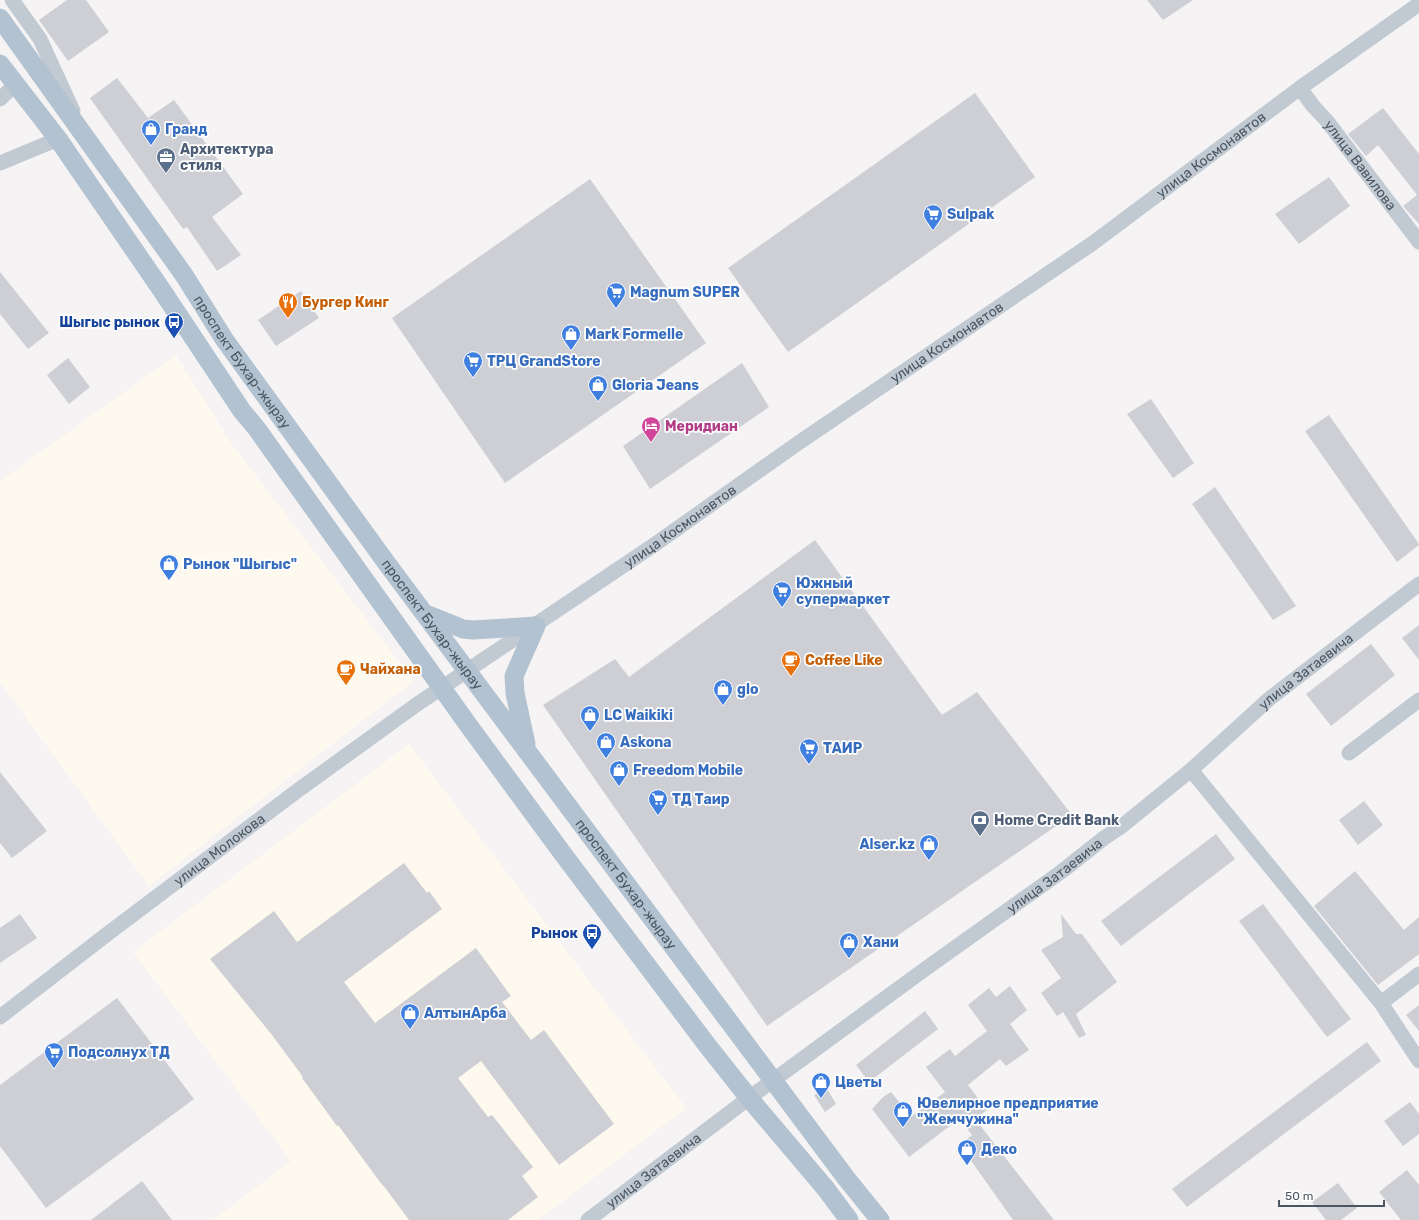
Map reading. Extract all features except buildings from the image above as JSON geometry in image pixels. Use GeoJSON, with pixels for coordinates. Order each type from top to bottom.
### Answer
{"type":"FeatureCollection","features":[{"type":"Feature","properties":{"kind":"main road","name":"проспект Бухар-жырау"},"geometry":{"type":"LineString","coordinates":[[0,18],[184,275],[224,339],[425,614],[846,1178],[880,1220]]}},
{"type":"Feature","properties":{"kind":"main road","name":"проспект Бухар-жырау"},"geometry":{"type":"LineString","coordinates":[[2,67],[58,139],[161,289],[242,411],[257,429],[469,726],[707,1045],[826,1189],[849,1220]]}},
{"type":"Feature","properties":{"kind":"main road"},"geometry":{"type":"LineString","coordinates":[[161,289],[184,275]]}},
{"type":"Feature","properties":{"kind":"main road"},"geometry":{"type":"LineString","coordinates":[[425,614],[463,629],[473,630],[536,626],[514,676],[515,693],[527,750]]}},
{"type":"Feature","properties":{"kind":"street"},"geometry":{"type":"LineString","coordinates":[[12,0],[40,38],[88,142]]}},
{"type":"Feature","properties":{"kind":"street","name":"улица Космонавтов"},"geometry":{"type":"LineString","coordinates":[[468,670],[536,626],[801,441],[1093,243],[1300,88],[1419,4]]}},
{"type":"Feature","properties":{"kind":"street"},"geometry":{"type":"LineString","coordinates":[[0,99],[15,85]]}},
{"type":"Feature","properties":{"kind":"street","name":"улица Вавилова"},"geometry":{"type":"LineString","coordinates":[[1300,88],[1419,242]]}},
{"type":"Feature","properties":{"kind":"street"},"geometry":{"type":"LineString","coordinates":[[0,162],[58,139]]}},
{"type":"Feature","properties":{"kind":"street","name":"улица Затаевича"},"geometry":{"type":"LineString","coordinates":[[588,1220],[750,1098],[1122,826],[1192,770],[1269,698],[1419,584]]}},
{"type":"Feature","properties":{"kind":"street","name":"улица Молокова"},"geometry":{"type":"LineString","coordinates":[[0,1017],[297,791],[468,670]]}},
{"type":"Feature","properties":{"kind":"street"},"geometry":{"type":"LineString","coordinates":[[1348,753],[1419,700]]}},
{"type":"Feature","properties":{"kind":"street"},"geometry":{"type":"LineString","coordinates":[[1192,770],[1381,1003],[1419,1061]]}},
{"type":"Feature","properties":{"kind":"street"},"geometry":{"type":"LineString","coordinates":[[1381,1003],[1419,974]]}},
{"type":"Feature","properties":{"kind":"shaded area","name":"Рынок \"Шыгыс\""},"geometry":{"type":"Polygon","coordinates":[[[176,355],[231,443],[414,681],[149,886],[0,682],[0,481],[176,355]]]}},
{"type":"Feature","properties":{"kind":"shaded area","name":"АлтынАрба"},"geometry":{"type":"Polygon","coordinates":[[[409,744],[686,1108],[538,1220],[213,1220],[291,1161],[133,952],[409,744]]]}},
{"type":"Feature","properties":{"kind":"place","name":"Гранд"},"geometry":{"type":"Point","coordinates":[151,146]}},
{"type":"Feature","properties":{"kind":"place","name":"Архитектура стиля"},"geometry":{"type":"Point","coordinates":[166,174]}},
{"type":"Feature","properties":{"kind":"place","name":"Sulpak"},"geometry":{"type":"Point","coordinates":[933,231]}},
{"type":"Feature","properties":{"kind":"place","name":"Magnum SUPER"},"geometry":{"type":"Point","coordinates":[616,309]}},
{"type":"Feature","properties":{"kind":"place","name":"Бургер Кинг"},"geometry":{"type":"Point","coordinates":[288,319]}},
{"type":"Feature","properties":{"kind":"place","name":"Шыгыс рынок"},"geometry":{"type":"Point","coordinates":[174,339]}},
{"type":"Feature","properties":{"kind":"place","name":"Mark Formelle"},"geometry":{"type":"Point","coordinates":[571,351]}},
{"type":"Feature","properties":{"kind":"place","name":"ТРЦ GrandStore"},"geometry":{"type":"Point","coordinates":[473,378]}},
{"type":"Feature","properties":{"kind":"place","name":"Gloria Jeans"},"geometry":{"type":"Point","coordinates":[598,402]}},
{"type":"Feature","properties":{"kind":"place","name":"Меридиан"},"geometry":{"type":"Point","coordinates":[651,443]}},
{"type":"Feature","properties":{"kind":"place","name":"Рынок \"Шыгыс\""},"geometry":{"type":"Point","coordinates":[169,581]}},
{"type":"Feature","properties":{"kind":"place","name":"Южный супермаркет"},"geometry":{"type":"Point","coordinates":[782,608]}},
{"type":"Feature","properties":{"kind":"place","name":"Coffee Like"},"geometry":{"type":"Point","coordinates":[791,677]}},
{"type":"Feature","properties":{"kind":"place","name":"Чайхана"},"geometry":{"type":"Point","coordinates":[346,686]}},
{"type":"Feature","properties":{"kind":"place","name":"glo"},"geometry":{"type":"Point","coordinates":[723,706]}},
{"type":"Feature","properties":{"kind":"place","name":"LC Waikiki"},"geometry":{"type":"Point","coordinates":[590,732]}},
{"type":"Feature","properties":{"kind":"place","name":"Askona"},"geometry":{"type":"Point","coordinates":[606,759]}},
{"type":"Feature","properties":{"kind":"place","name":"ТАИР"},"geometry":{"type":"Point","coordinates":[809,765]}},
{"type":"Feature","properties":{"kind":"place","name":"Freedom Mobile"},"geometry":{"type":"Point","coordinates":[619,787]}},
{"type":"Feature","properties":{"kind":"place","name":"ТД Таир"},"geometry":{"type":"Point","coordinates":[658,816]}},
{"type":"Feature","properties":{"kind":"place","name":"Home Credit Bank"},"geometry":{"type":"Point","coordinates":[980,837]}},
{"type":"Feature","properties":{"kind":"place","name":"Alser.kz"},"geometry":{"type":"Point","coordinates":[929,861]}},
{"type":"Feature","properties":{"kind":"place","name":"Рынок"},"geometry":{"type":"Point","coordinates":[592,950]}},
{"type":"Feature","properties":{"kind":"place","name":"Хани"},"geometry":{"type":"Point","coordinates":[849,959]}},
{"type":"Feature","properties":{"kind":"place","name":"АлтынАрба"},"geometry":{"type":"Point","coordinates":[410,1030]}},
{"type":"Feature","properties":{"kind":"place","name":"Подсолнух ТД"},"geometry":{"type":"Point","coordinates":[54,1069]}},
{"type":"Feature","properties":{"kind":"place","name":"Цветы"},"geometry":{"type":"Point","coordinates":[821,1099]}},
{"type":"Feature","properties":{"kind":"place","name":"Ювелирное предприятие \"Жемчужина\""},"geometry":{"type":"Point","coordinates":[903,1128]}},
{"type":"Feature","properties":{"kind":"place","name":"Деко"},"geometry":{"type":"Point","coordinates":[967,1166]}}]}
